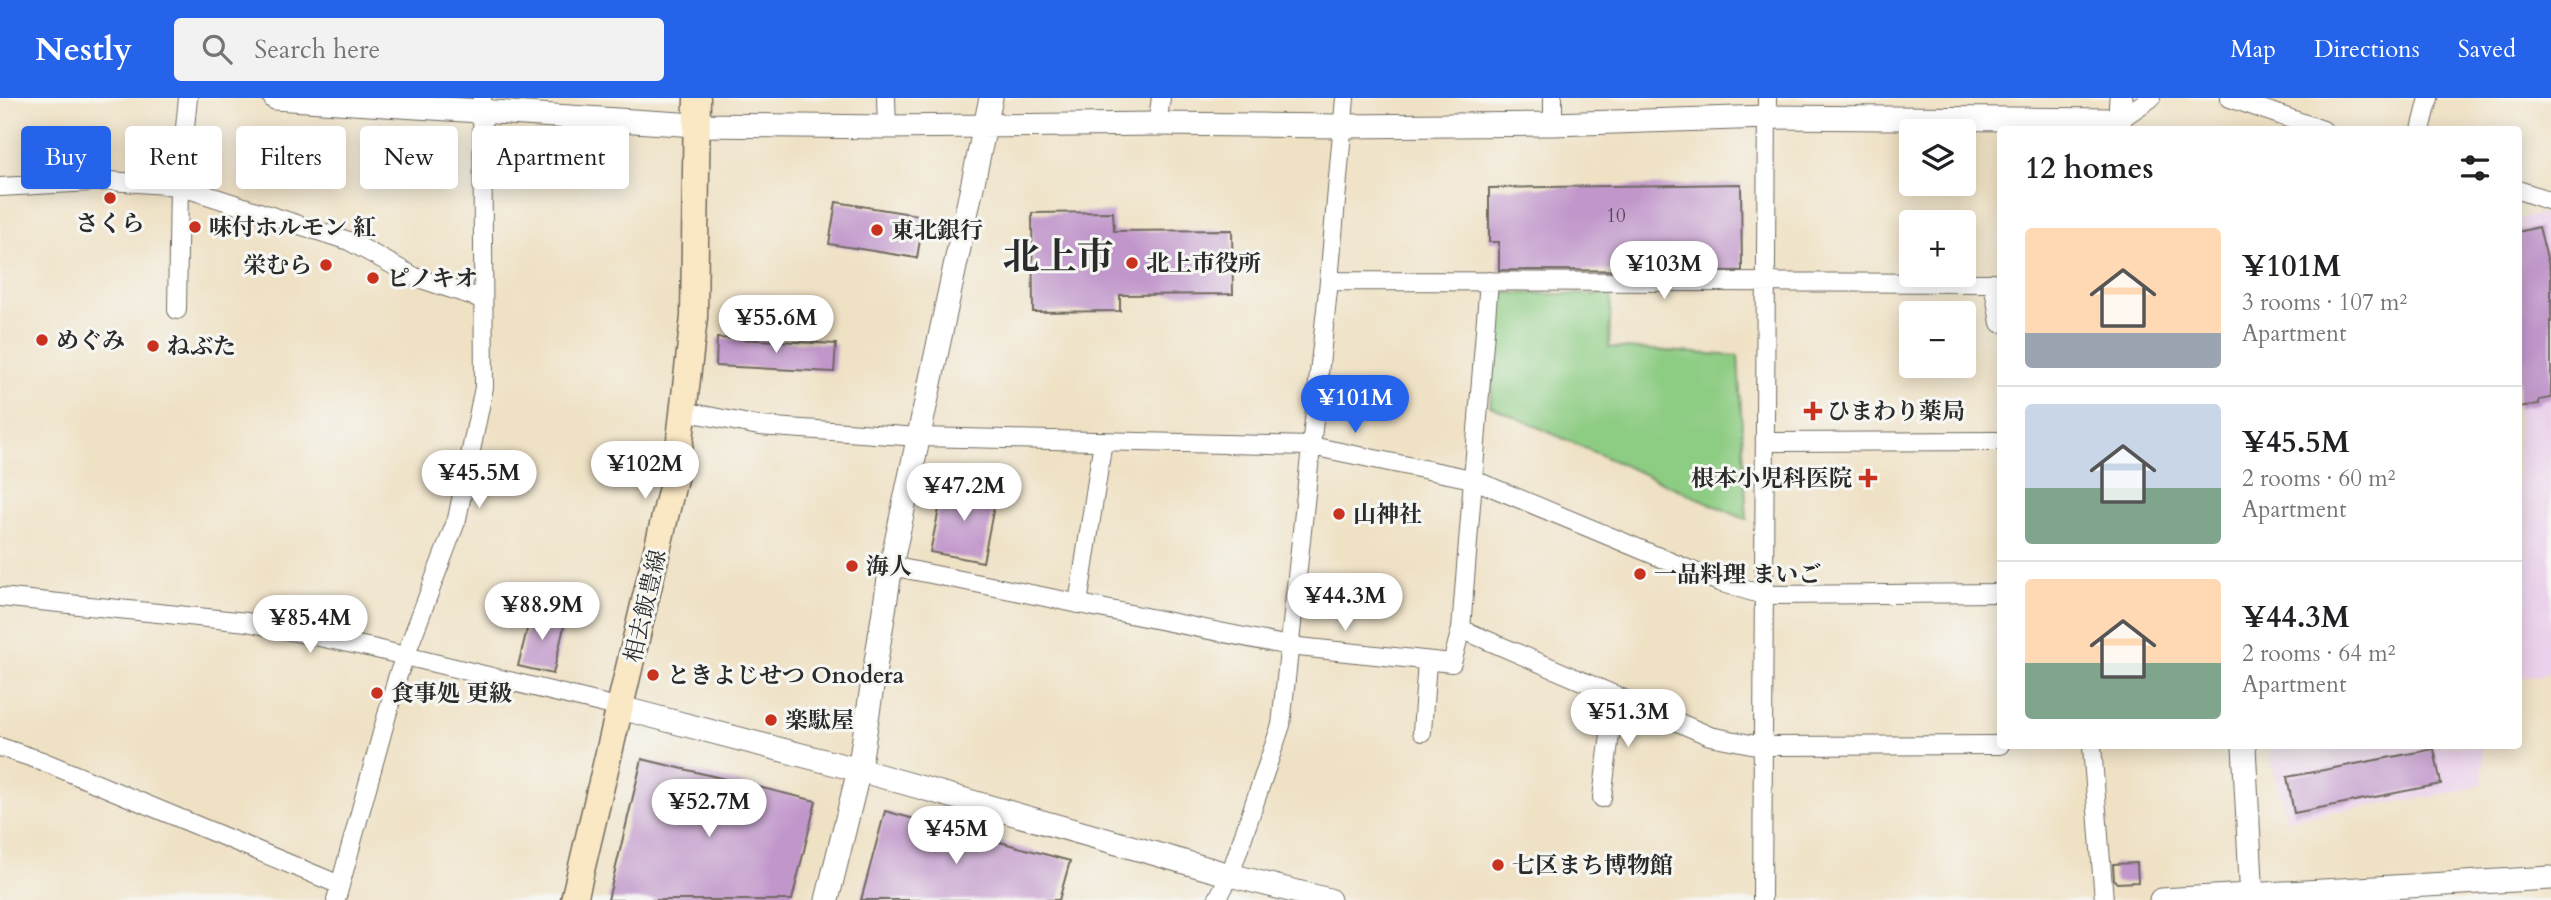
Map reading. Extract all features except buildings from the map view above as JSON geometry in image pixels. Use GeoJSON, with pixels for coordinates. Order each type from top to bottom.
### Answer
{"type":"FeatureCollection","features":[{"type":"Feature","properties":{"kind":"main road","name":"相去飯豊線"},"geometry":{"type":"LineString","coordinates":[[574,900],[677,466],[694,317],[697,98]]}},
{"type":"Feature","properties":{"kind":"street"},"geometry":{"type":"LineString","coordinates":[[185,126],[188,98]]}},
{"type":"Feature","properties":{"kind":"street"},"geometry":{"type":"LineString","coordinates":[[275,98],[482,105],[696,125],[887,127],[1553,124],[1767,107],[2120,116],[2151,98]]}},
{"type":"Feature","properties":{"kind":"street"},"geometry":{"type":"LineString","coordinates":[[886,98],[887,127]]}},
{"type":"Feature","properties":{"kind":"street"},"geometry":{"type":"LineString","coordinates":[[828,900],[859,770],[891,566],[990,98]]}},
{"type":"Feature","properties":{"kind":"street"},"geometry":{"type":"LineString","coordinates":[[1157,124],[1161,98]]}},
{"type":"Feature","properties":{"kind":"street"},"geometry":{"type":"LineString","coordinates":[[1217,900],[1230,875],[1281,725],[1346,98]]}},
{"type":"Feature","properties":{"kind":"street"},"geometry":{"type":"LineString","coordinates":[[1553,98],[1553,124]]}},
{"type":"Feature","properties":{"kind":"street"},"geometry":{"type":"LineString","coordinates":[[2230,98],[2311,126]]}},
{"type":"Feature","properties":{"kind":"street"},"geometry":{"type":"LineString","coordinates":[[2422,126],[2429,98]]}},
{"type":"Feature","properties":{"kind":"street"},"geometry":{"type":"LineString","coordinates":[[0,747],[42,761],[338,892],[398,675],[407,657],[460,506],[484,387],[482,105]]}},
{"type":"Feature","properties":{"kind":"street"},"geometry":{"type":"LineString","coordinates":[[1762,900],[1761,746],[1768,282],[1767,107]]}},
{"type":"Feature","properties":{"kind":"street"},"geometry":{"type":"LineString","coordinates":[[0,187],[125,182]]}},
{"type":"Feature","properties":{"kind":"street"},"geometry":{"type":"LineString","coordinates":[[177,310],[179,189]]}},
{"type":"Feature","properties":{"kind":"street"},"geometry":{"type":"LineString","coordinates":[[188,189],[349,241],[415,277],[482,299]]}},
{"type":"Feature","properties":{"kind":"street"},"geometry":{"type":"LineString","coordinates":[[2522,191],[2551,201]]}},
{"type":"Feature","properties":{"kind":"street"},"geometry":{"type":"LineString","coordinates":[[1329,281],[1997,283]]}},
{"type":"Feature","properties":{"kind":"street"},"geometry":{"type":"LineString","coordinates":[[891,566],[1289,646],[1452,663],[1461,628],[1489,281]]}},
{"type":"Feature","properties":{"kind":"street"},"geometry":{"type":"LineString","coordinates":[[683,411],[760,426],[919,438],[1311,446],[1472,479],[1719,582],[1763,595],[1997,593]]}},
{"type":"Feature","properties":{"kind":"street"},"geometry":{"type":"LineString","coordinates":[[1078,604],[1103,441]]}},
{"type":"Feature","properties":{"kind":"street"},"geometry":{"type":"LineString","coordinates":[[1765,442],[1997,441]]}},
{"type":"Feature","properties":{"kind":"street"},"geometry":{"type":"LineString","coordinates":[[0,597],[247,622],[372,648],[621,708],[859,770],[1230,875],[1329,900]]}},
{"type":"Feature","properties":{"kind":"street"},"geometry":{"type":"LineString","coordinates":[[1461,628],[1710,736],[1761,746],[1997,745]]}},
{"type":"Feature","properties":{"kind":"street"},"geometry":{"type":"LineString","coordinates":[[1422,732],[1427,661]]}},
{"type":"Feature","properties":{"kind":"street"},"geometry":{"type":"LineString","coordinates":[[1602,798],[1615,695]]}},
{"type":"Feature","properties":{"kind":"street"},"geometry":{"type":"LineString","coordinates":[[2092,749],[2104,900]]}},
{"type":"Feature","properties":{"kind":"street"},"geometry":{"type":"LineString","coordinates":[[2244,749],[2251,897]]}},
{"type":"Feature","properties":{"kind":"street"},"geometry":{"type":"LineString","coordinates":[[2161,900],[2551,878]]}},
{"type":"Feature","properties":{"kind":"shaded area"},"geometry":{"type":"Polygon","coordinates":[[[2548,213],[2551,227],[2551,673],[2522,678],[2522,218],[2548,213]]]}},
{"type":"Feature","properties":{"kind":"shaded area"},"geometry":{"type":"Polygon","coordinates":[[[2269,749],[2483,749],[2483,784],[2454,793],[2286,819],[2269,749]]]}},
{"type":"Feature","properties":{"kind":"green space"},"geometry":{"type":"Polygon","coordinates":[[[1501,293],[1611,295],[1609,347],[1738,356],[1747,520],[1490,406],[1501,293]]]}},
{"type":"Feature","properties":{"kind":"place","name":"さくら"},"geometry":{"type":"Point","coordinates":[110,198]}},
{"type":"Feature","properties":{"kind":"place","name":"味付ホルモン 紅"},"geometry":{"type":"Point","coordinates":[195,227]}},
{"type":"Feature","properties":{"kind":"place","name":"東北銀行"},"geometry":{"type":"Point","coordinates":[877,230]}},
{"type":"Feature","properties":{"kind":"place","name":"北上市役所"},"geometry":{"type":"Point","coordinates":[1132,263]}},
{"type":"Feature","properties":{"kind":"place","name":"栄むら"},"geometry":{"type":"Point","coordinates":[326,265]}},
{"type":"Feature","properties":{"kind":"place","name":"ピノキオ"},"geometry":{"type":"Point","coordinates":[373,278]}},
{"type":"Feature","properties":{"kind":"place","name":"めぐみ"},"geometry":{"type":"Point","coordinates":[42,340]}},
{"type":"Feature","properties":{"kind":"place","name":"ねぶた"},"geometry":{"type":"Point","coordinates":[153,346]}},
{"type":"Feature","properties":{"kind":"place","name":"ひまわり薬局"},"geometry":{"type":"Point","coordinates":[1813,411]}},
{"type":"Feature","properties":{"kind":"place","name":"根本小児科医院"},"geometry":{"type":"Point","coordinates":[1868,478]}},
{"type":"Feature","properties":{"kind":"place","name":"山神社"},"geometry":{"type":"Point","coordinates":[1339,514]}},
{"type":"Feature","properties":{"kind":"place","name":"海人"},"geometry":{"type":"Point","coordinates":[852,566]}},
{"type":"Feature","properties":{"kind":"place","name":"一品料理 まいご"},"geometry":{"type":"Point","coordinates":[1640,574]}},
{"type":"Feature","properties":{"kind":"place","name":"ときよじせつ Onodera"},"geometry":{"type":"Point","coordinates":[653,675]}},
{"type":"Feature","properties":{"kind":"place","name":"食事処 更級"},"geometry":{"type":"Point","coordinates":[377,693]}},
{"type":"Feature","properties":{"kind":"place","name":"楽駄屋"},"geometry":{"type":"Point","coordinates":[771,720]}},
{"type":"Feature","properties":{"kind":"place","name":"七区まち博物館"},"geometry":{"type":"Point","coordinates":[1498,865]}},
{"type":"Feature","properties":{"kind":"district","name":"北上市"},"geometry":{"type":"Point","coordinates":[1058,256]}}]}
